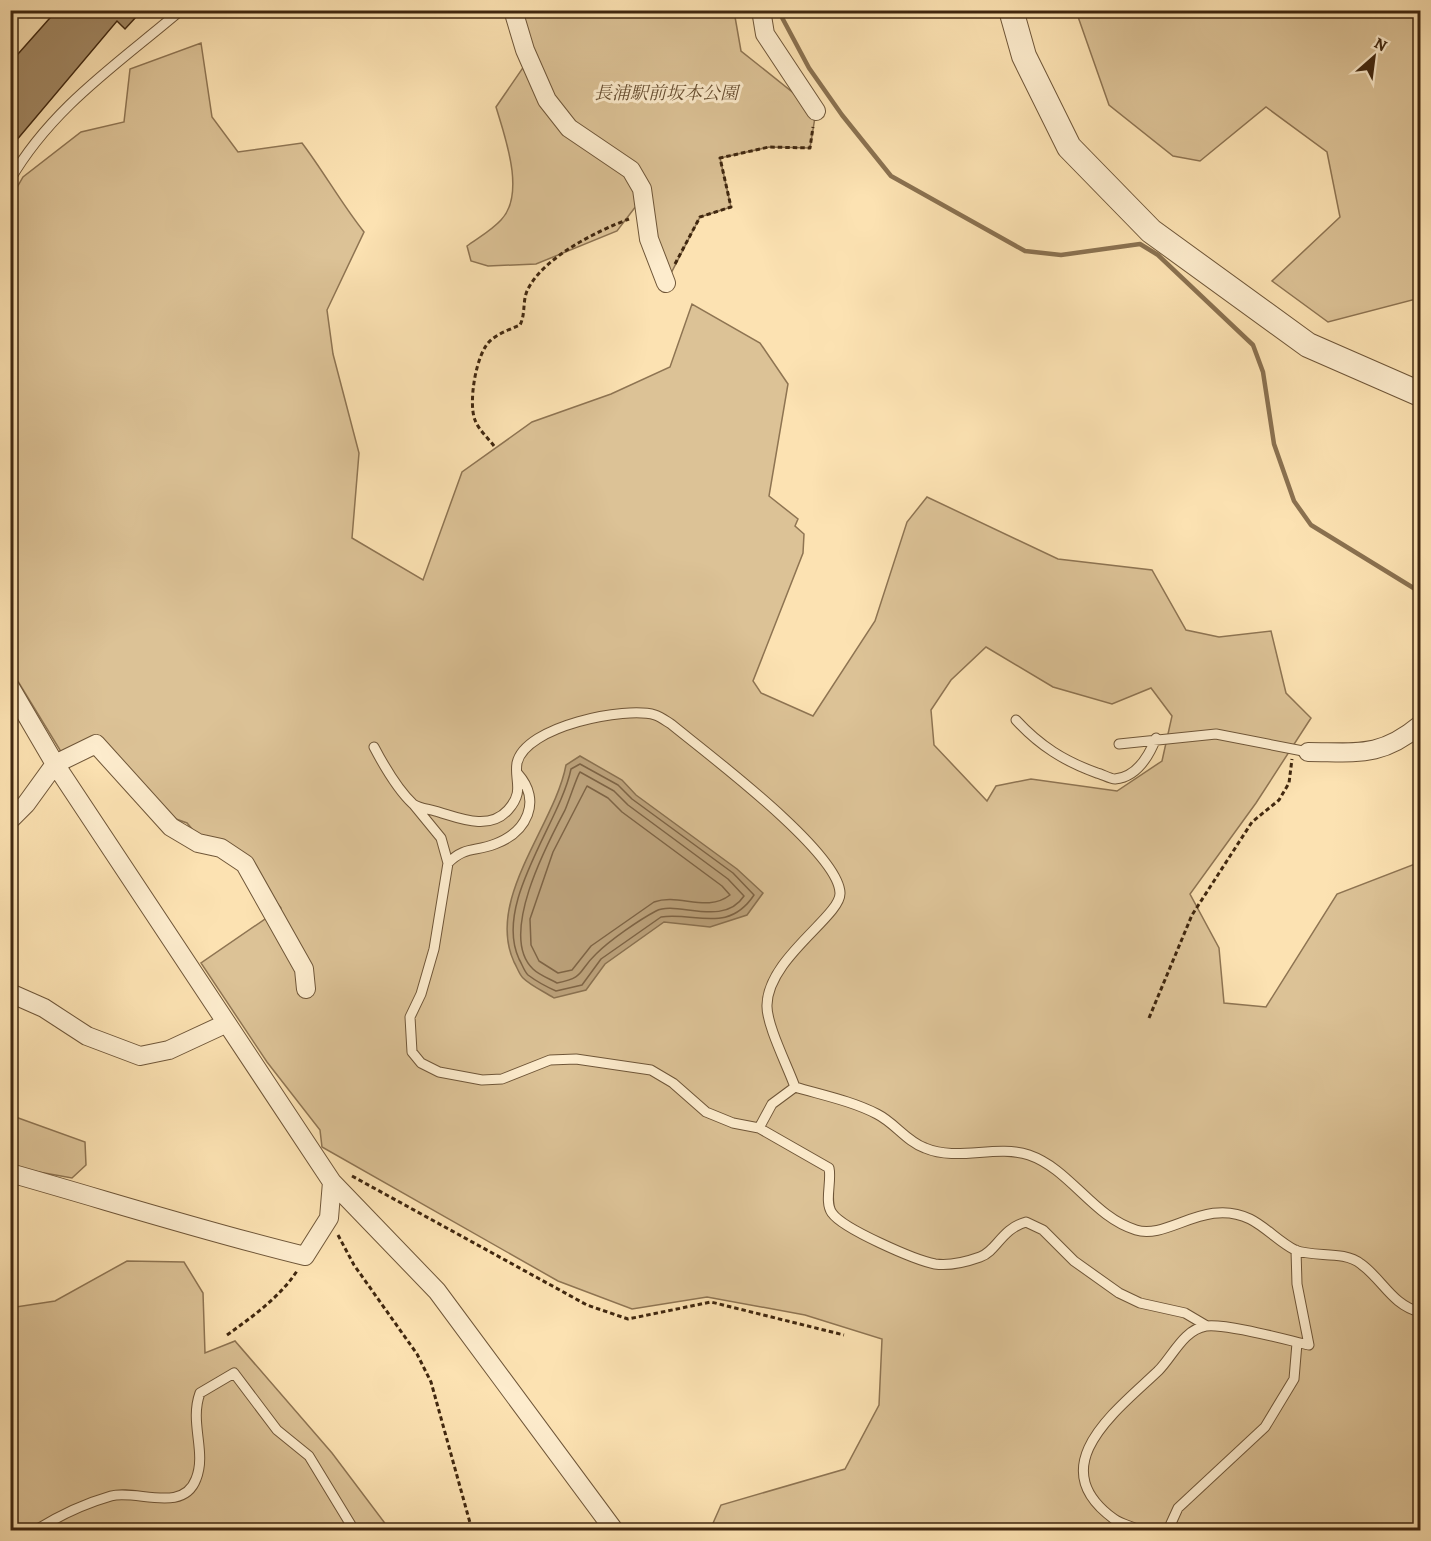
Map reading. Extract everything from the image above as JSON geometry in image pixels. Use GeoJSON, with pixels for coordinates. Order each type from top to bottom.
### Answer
{"type":"FeatureCollection","features":[{"type":"Feature","properties":{"kind":"street"},"geometry":{"type":"LineString","coordinates":[[513,10],[525,50],[547,100],[569,128],[631,170],[642,189],[649,240],[666,283]]}},
{"type":"Feature","properties":{"kind":"street"},"geometry":{"type":"LineString","coordinates":[[761,10],[765,34],[816,111]]}},
{"type":"Feature","properties":{"kind":"street"},"geometry":{"type":"LineString","coordinates":[[1011,10],[1024,56],[1069,147],[1151,231],[1308,345],[1420,394]]}},
{"type":"Feature","properties":{"kind":"street"},"geometry":{"type":"LineString","coordinates":[[10,687],[55,764],[225,1024],[332,1182],[437,1291],[614,1530]]}},
{"type":"Feature","properties":{"kind":"street"},"geometry":{"type":"LineString","coordinates":[[1301,751],[1376,751],[1392,745],[1420,725]]}},
{"type":"Feature","properties":{"kind":"street"},"geometry":{"type":"LineString","coordinates":[[10,820],[26,804],[55,764],[96,744],[171,827],[198,843],[221,848],[245,864],[304,969],[306,989]]}},
{"type":"Feature","properties":{"kind":"street"},"geometry":{"type":"LineString","coordinates":[[10,993],[44,1008],[87,1036],[140,1056],[169,1050],[225,1024]]}},
{"type":"Feature","properties":{"kind":"street"},"geometry":{"type":"LineString","coordinates":[[10,1173],[178,1223],[211,1229],[245,1242],[305,1257],[329,1218],[332,1182]]}},
{"type":"Feature","properties":{"kind":"lane"},"geometry":{"type":"LineString","coordinates":[[10,180],[26,153],[58,113],[181,10]]}},
{"type":"Feature","properties":{"kind":"lane"},"geometry":{"type":"LineString","coordinates":[[414,805],[475,822],[493,820],[507,811],[518,794],[517,762],[528,744],[543,733],[565,724],[625,712],[655,715],[671,724],[813,845],[834,876],[840,893],[837,906],[790,953],[771,986],[766,1006],[795,1086]]}},
{"type":"Feature","properties":{"kind":"lane"},"geometry":{"type":"LineString","coordinates":[[1016,720],[1037,743],[1070,763],[1114,779],[1131,773],[1147,759],[1156,738]]}},
{"type":"Feature","properties":{"kind":"lane"},"geometry":{"type":"LineString","coordinates":[[1119,744],[1156,738],[1216,734],[1301,751]]}},
{"type":"Feature","properties":{"kind":"lane"},"geometry":{"type":"LineString","coordinates":[[374,747],[386,770],[441,838],[448,863],[434,949],[422,994],[410,1017],[412,1052],[421,1063],[438,1072],[482,1080],[502,1079],[550,1060],[576,1059],[651,1070],[673,1083],[706,1112],[759,1128],[829,1168],[832,1178],[829,1206],[832,1214],[868,1238],[934,1264],[953,1264],[983,1256],[1013,1225],[1026,1222],[1043,1230],[1074,1261],[1119,1293],[1140,1303],[1185,1313],[1207,1326],[1309,1345],[1297,1284],[1296,1250]]}},
{"type":"Feature","properties":{"kind":"lane"},"geometry":{"type":"LineString","coordinates":[[448,863],[459,852],[494,845],[513,835],[528,814],[532,800],[529,786],[518,774]]}},
{"type":"Feature","properties":{"kind":"lane"},"geometry":{"type":"LineString","coordinates":[[759,1128],[772,1104],[795,1086]]}},
{"type":"Feature","properties":{"kind":"lane"},"geometry":{"type":"LineString","coordinates":[[795,1086],[880,1115],[907,1138],[925,1149],[945,1153],[999,1151],[1029,1155],[1053,1169],[1092,1204],[1132,1229],[1149,1234],[1187,1219],[1213,1213],[1248,1218],[1296,1250],[1346,1258],[1361,1263],[1394,1299],[1420,1312]]}},
{"type":"Feature","properties":{"kind":"lane"},"geometry":{"type":"LineString","coordinates":[[1139,1530],[1114,1520],[1088,1493],[1083,1471],[1088,1445],[1102,1424],[1169,1360],[1188,1333],[1207,1326]]}},
{"type":"Feature","properties":{"kind":"lane"},"geometry":{"type":"LineString","coordinates":[[1168,1530],[1178,1509],[1265,1427],[1294,1379],[1297,1342]]}},
{"type":"Feature","properties":{"kind":"lane"},"geometry":{"type":"LineString","coordinates":[[36,1530],[72,1509],[115,1495],[161,1499],[184,1494],[196,1481],[200,1461],[194,1409],[200,1393],[234,1373],[277,1430],[309,1456],[354,1530]]}},
{"type":"Feature","properties":{"kind":"path"},"geometry":{"type":"LineString","coordinates":[[666,283],[700,217],[731,207],[720,158],[770,147],[810,148],[816,111]]}},
{"type":"Feature","properties":{"kind":"path"},"geometry":{"type":"LineString","coordinates":[[494,446],[475,421],[472,405],[476,369],[490,340],[520,325],[524,318],[526,292],[531,282],[551,263],[584,239],[645,214]]}},
{"type":"Feature","properties":{"kind":"path"},"geometry":{"type":"LineString","coordinates":[[1149,1018],[1192,915],[1252,822],[1279,800],[1301,751]]}},
{"type":"Feature","properties":{"kind":"path"},"geometry":{"type":"LineString","coordinates":[[349,1174],[586,1305],[628,1319],[711,1302],[844,1335]]}},
{"type":"Feature","properties":{"kind":"path"},"geometry":{"type":"LineString","coordinates":[[329,1218],[354,1265],[417,1354],[431,1382],[472,1530]]}},
{"type":"Feature","properties":{"kind":"path"},"geometry":{"type":"LineString","coordinates":[[227,1335],[254,1315],[290,1282],[305,1257]]}},
{"type":"Feature","properties":{"kind":"green space","name":"長浦駅前坂本公園"},"geometry":{"type":"Polygon","coordinates":[[[513,11],[734,11],[741,51],[816,111],[810,148],[769,147],[720,158],[731,207],[700,217],[666,283],[643,197],[617,231],[536,264],[488,266],[471,261],[467,246],[501,220],[512,196],[511,165],[496,107],[529,59],[513,11]]]}},
{"type":"Feature","properties":{"kind":"green space"},"geometry":{"type":"Polygon","coordinates":[[[1076,11],[1420,11],[1420,298],[1328,322],[1272,281],[1340,217],[1327,152],[1266,107],[1200,161],[1173,156],[1109,105],[1076,11]]]}},
{"type":"Feature","properties":{"kind":"green space"},"geometry":{"type":"Polygon","coordinates":[[[201,43],[212,117],[238,152],[302,143],[364,232],[327,310],[333,354],[359,453],[352,538],[423,580],[462,472],[532,422],[611,394],[670,367],[692,304],[760,343],[788,384],[769,496],[798,519],[795,526],[804,534],[803,553],[753,681],[761,693],[813,716],[875,621],[907,522],[927,497],[1058,559],[1152,570],[1186,630],[1219,637],[1271,631],[1286,693],[1311,718],[1256,803],[1190,894],[1219,948],[1224,1003],[1266,1007],[1337,894],[1420,862],[1420,1530],[710,1530],[721,1505],[845,1469],[879,1405],[882,1339],[805,1315],[707,1297],[632,1309],[558,1281],[322,1147],[320,1130],[267,1062],[201,963],[281,908],[235,849],[198,836],[187,823],[176,819],[100,739],[63,755],[11,670],[11,198],[23,177],[81,132],[124,122],[130,69],[201,43]],[[986,647],[951,680],[931,710],[934,745],[987,801],[996,786],[1031,779],[1117,791],[1162,761],[1172,716],[1151,688],[1112,704],[1053,687],[986,647]]]}},
{"type":"Feature","properties":{"kind":"green space"},"geometry":{"type":"Polygon","coordinates":[[[10,1115],[85,1142],[86,1165],[72,1178],[11,1167],[10,1115]]]}},
{"type":"Feature","properties":{"kind":"green space"},"geometry":{"type":"Polygon","coordinates":[[[127,1261],[184,1262],[203,1293],[205,1353],[235,1341],[332,1453],[390,1530],[11,1530],[10,1303],[16,1307],[55,1301],[127,1261]]]}},
{"type":"Feature","properties":{"kind":"water"},"geometry":{"type":"Polygon","coordinates":[[[580,756],[622,780],[636,795],[737,869],[763,893],[747,915],[710,927],[664,922],[605,964],[586,990],[554,998],[530,984],[519,972],[507,938],[508,913],[525,862],[549,812],[566,765],[580,756]]]}},
{"type":"Feature","properties":{"kind":"building"},"geometry":{"type":"Polygon","coordinates":[[[57,10],[128,10],[136,17],[125,29],[117,21],[10,148],[10,63],[57,10]]]}},
{"type":"Feature","properties":{"kind":"waterway"},"geometry":{"type":"LineString","coordinates":[[778,10],[809,68],[842,115],[891,176],[1025,251],[1061,255],[1140,244],[1158,255],[1253,345],[1263,372],[1274,444],[1294,501],[1311,525],[1420,592]]}}]}
